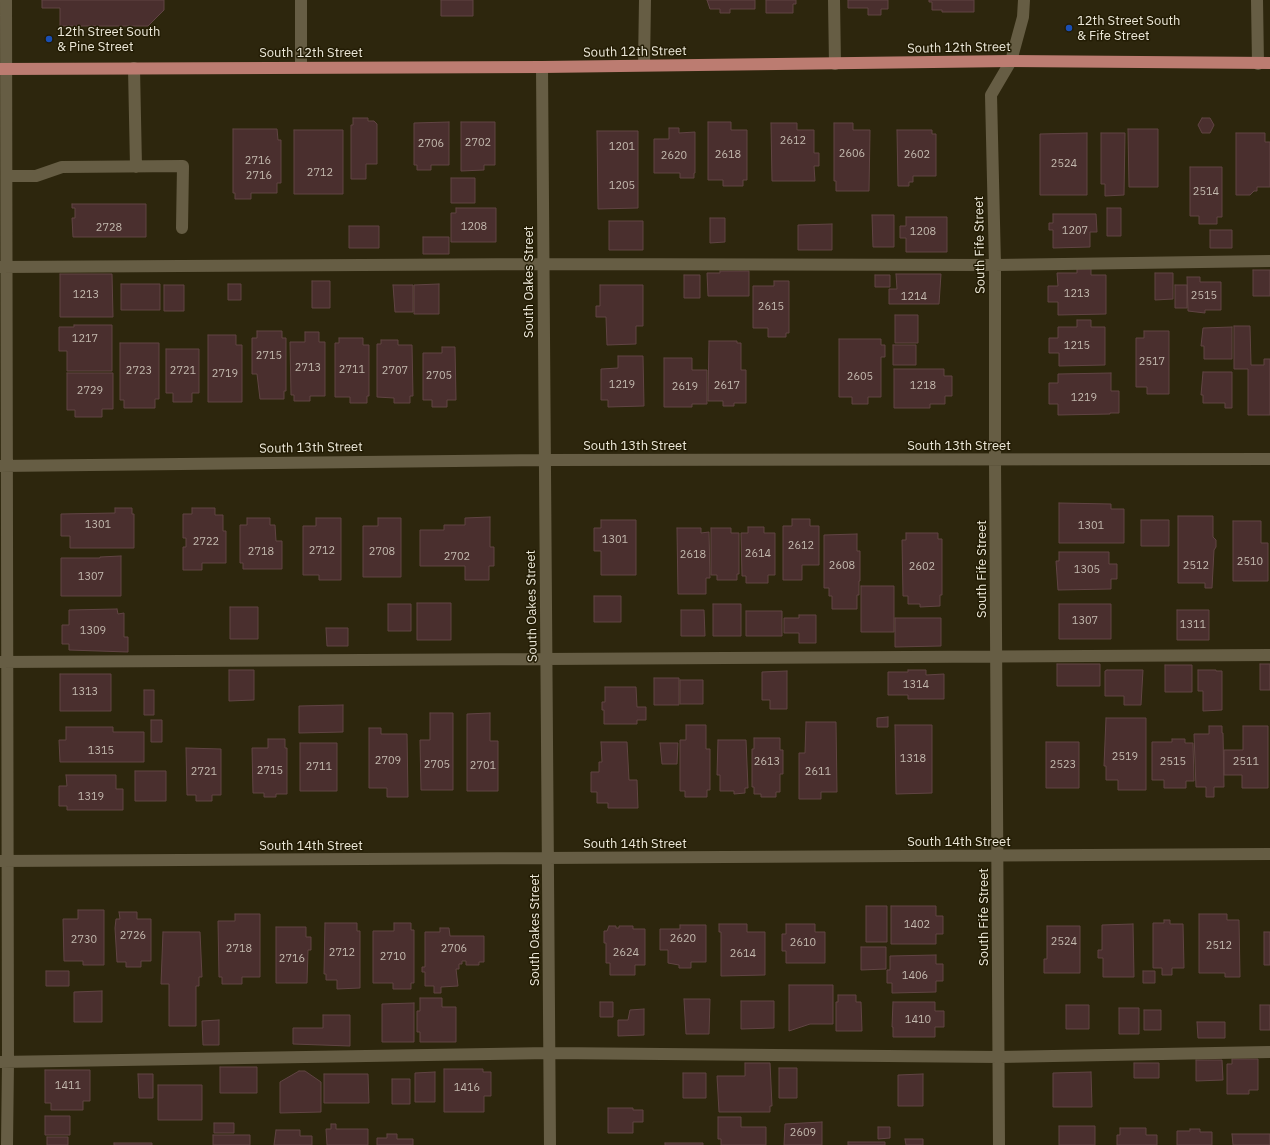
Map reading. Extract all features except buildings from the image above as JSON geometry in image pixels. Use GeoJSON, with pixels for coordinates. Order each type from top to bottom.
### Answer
{"type":"FeatureCollection","features":[{"type":"Feature","properties":{"kind":"main road","name":"South 12th Street"},"geometry":{"type":"LineString","coordinates":[[4,69],[542,67],[1011,61],[1264,64]]}},
{"type":"Feature","properties":{"kind":"street"},"geometry":{"type":"LineString","coordinates":[[6,0],[4,69],[7,176],[4,267],[4,1062],[7,1145]]}},
{"type":"Feature","properties":{"kind":"street"},"geometry":{"type":"LineString","coordinates":[[301,0],[301,67]]}},
{"type":"Feature","properties":{"kind":"street"},"geometry":{"type":"LineString","coordinates":[[644,65],[645,0]]}},
{"type":"Feature","properties":{"kind":"street"},"geometry":{"type":"LineString","coordinates":[[834,0],[835,64]]}},
{"type":"Feature","properties":{"kind":"street","name":"South Fife Street"},"geometry":{"type":"LineString","coordinates":[[999,1145],[995,265],[991,94],[1011,61],[1023,17],[1024,0]]}},
{"type":"Feature","properties":{"kind":"street"},"geometry":{"type":"LineString","coordinates":[[1257,0],[1264,64]]}},
{"type":"Feature","properties":{"kind":"street","name":"South Oakes Street"},"geometry":{"type":"LineString","coordinates":[[542,67],[550,1145]]}},
{"type":"Feature","properties":{"kind":"street"},"geometry":{"type":"LineString","coordinates":[[134,68],[136,167]]}},
{"type":"Feature","properties":{"kind":"street"},"geometry":{"type":"LineString","coordinates":[[7,176],[36,176],[62,167],[183,166],[182,228]]}},
{"type":"Feature","properties":{"kind":"street"},"geometry":{"type":"LineString","coordinates":[[4,267],[543,264],[995,265],[1270,261]]}},
{"type":"Feature","properties":{"kind":"street","name":"South 13th Street"},"geometry":{"type":"LineString","coordinates":[[4,466],[544,460],[1270,459]]}},
{"type":"Feature","properties":{"kind":"street"},"geometry":{"type":"LineString","coordinates":[[4,662],[1270,655]]}},
{"type":"Feature","properties":{"kind":"street","name":"South 14th Street"},"geometry":{"type":"LineString","coordinates":[[4,861],[1270,854]]}},
{"type":"Feature","properties":{"kind":"street"},"geometry":{"type":"LineString","coordinates":[[4,1062],[550,1053],[999,1057],[1270,1052]]}},
{"type":"Feature","properties":{"kind":"place","name":"12th Street South & Fife Street"},"geometry":{"type":"Point","coordinates":[1069,28]}},
{"type":"Feature","properties":{"kind":"place","name":"12th Street South & Pine Street"},"geometry":{"type":"Point","coordinates":[49,39]}}]}
